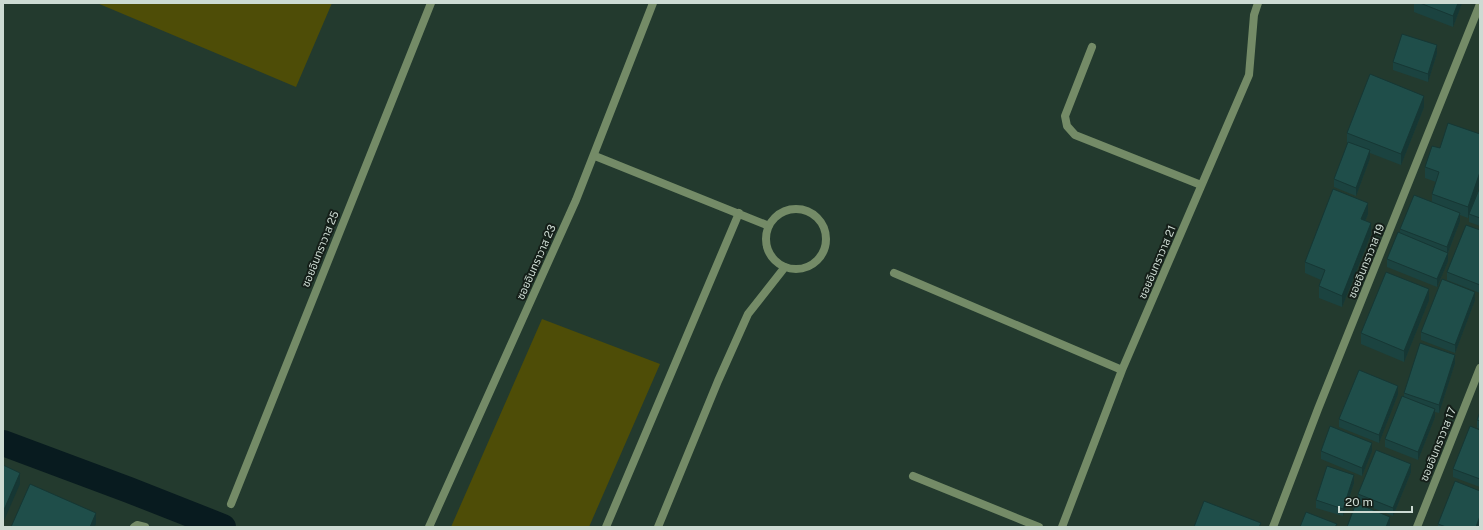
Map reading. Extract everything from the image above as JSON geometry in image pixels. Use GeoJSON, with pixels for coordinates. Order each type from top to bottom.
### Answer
{"type":"FeatureCollection","features":[{"type":"Feature","properties":{"kind":"street","name":"ซอยอินทราวาส 25"},"geometry":{"type":"LineString","coordinates":[[231,504],[431,3]]}},
{"type":"Feature","properties":{"kind":"street","name":"ซอยอินทราวาส 23"},"geometry":{"type":"LineString","coordinates":[[429,527],[595,156],[653,3]]}},
{"type":"Feature","properties":{"kind":"street","name":"ซอยอินทราวาส 21"},"geometry":{"type":"LineString","coordinates":[[1062,527],[1122,370],[1249,75],[1254,14],[1258,3]]}},
{"type":"Feature","properties":{"kind":"street","name":"ซอยอินทราวาส 19"},"geometry":{"type":"LineString","coordinates":[[1273,527],[1318,409],[1480,4]]}},
{"type":"Feature","properties":{"kind":"street"},"geometry":{"type":"LineString","coordinates":[[1092,47],[1064,116],[1067,126],[1075,135],[1202,185]]}},
{"type":"Feature","properties":{"kind":"street"},"geometry":{"type":"LineString","coordinates":[[595,156],[769,226]]}},
{"type":"Feature","properties":{"kind":"street"},"geometry":{"type":"LineString","coordinates":[[793,209],[803,210],[816,217],[825,229],[827,239],[821,258],[813,265],[804,269],[794,270],[776,262],[766,245],[769,226],[775,217],[793,209]]}},
{"type":"Feature","properties":{"kind":"street"},"geometry":{"type":"LineString","coordinates":[[606,527],[739,213]]}},
{"type":"Feature","properties":{"kind":"street"},"geometry":{"type":"LineString","coordinates":[[658,527],[718,381],[748,314],[785,267]]}},
{"type":"Feature","properties":{"kind":"street"},"geometry":{"type":"LineString","coordinates":[[894,273],[1122,370]]}},
{"type":"Feature","properties":{"kind":"street","name":"ซอยอินทราวาส 17"},"geometry":{"type":"LineString","coordinates":[[1417,527],[1480,368]]}},
{"type":"Feature","properties":{"kind":"street"},"geometry":{"type":"LineString","coordinates":[[913,476],[1038,527]]}},
{"type":"Feature","properties":{"kind":"street"},"geometry":{"type":"LineString","coordinates":[[134,527],[137,525],[145,527]]}},
{"type":"Feature","properties":{"kind":"shaded area"},"geometry":{"type":"Polygon","coordinates":[[[97,3],[332,3],[296,87],[97,3]]]}},
{"type":"Feature","properties":{"kind":"shaded area"},"geometry":{"type":"Polygon","coordinates":[[[542,319],[660,364],[589,527],[451,527],[542,319]]]}},
{"type":"Feature","properties":{"kind":"building"},"geometry":{"type":"Polygon","coordinates":[[[1420,3],[1458,3],[1453,16],[1420,3]]]}},
{"type":"Feature","properties":{"kind":"building"},"geometry":{"type":"Polygon","coordinates":[[[1402,34],[1437,45],[1428,74],[1393,62],[1402,34]]]}},
{"type":"Feature","properties":{"kind":"building"},"geometry":{"type":"Polygon","coordinates":[[[1370,74],[1424,96],[1401,154],[1347,133],[1370,74]]]}},
{"type":"Feature","properties":{"kind":"building"},"geometry":{"type":"Polygon","coordinates":[[[1448,123],[1480,134],[1480,172],[1468,207],[1432,194],[1439,172],[1425,167],[1432,146],[1440,148],[1448,123]]]}},
{"type":"Feature","properties":{"kind":"building"},"geometry":{"type":"Polygon","coordinates":[[[1348,142],[1370,150],[1356,188],[1334,179],[1348,142]]]}},
{"type":"Feature","properties":{"kind":"building"},"geometry":{"type":"Polygon","coordinates":[[[1480,187],[1480,218],[1469,214],[1480,187]]]}},
{"type":"Feature","properties":{"kind":"building"},"geometry":{"type":"Polygon","coordinates":[[[1333,189],[1368,203],[1361,219],[1371,223],[1342,296],[1319,286],[1325,270],[1305,262],[1333,189]]]}},
{"type":"Feature","properties":{"kind":"building"},"geometry":{"type":"Polygon","coordinates":[[[1414,195],[1460,213],[1447,247],[1400,229],[1414,195]]]}},
{"type":"Feature","properties":{"kind":"building"},"geometry":{"type":"Polygon","coordinates":[[[1466,225],[1480,230],[1480,285],[1447,272],[1466,225]]]}},
{"type":"Feature","properties":{"kind":"building"},"geometry":{"type":"Polygon","coordinates":[[[1398,232],[1448,253],[1437,279],[1387,259],[1398,232]]]}},
{"type":"Feature","properties":{"kind":"building"},"geometry":{"type":"Polygon","coordinates":[[[1386,272],[1429,289],[1404,351],[1361,333],[1386,272]]]}},
{"type":"Feature","properties":{"kind":"building"},"geometry":{"type":"Polygon","coordinates":[[[1442,279],[1475,292],[1455,345],[1421,332],[1442,279]]]}},
{"type":"Feature","properties":{"kind":"building"},"geometry":{"type":"Polygon","coordinates":[[[1420,343],[1455,355],[1439,405],[1404,393],[1420,343]]]}},
{"type":"Feature","properties":{"kind":"building"},"geometry":{"type":"Polygon","coordinates":[[[1359,370],[1398,386],[1379,435],[1339,419],[1359,370]]]}},
{"type":"Feature","properties":{"kind":"building"},"geometry":{"type":"Polygon","coordinates":[[[1402,396],[1435,409],[1418,452],[1385,439],[1402,396]]]}},
{"type":"Feature","properties":{"kind":"building"},"geometry":{"type":"Polygon","coordinates":[[[1480,412],[1480,421],[1477,420],[1480,412]]]}},
{"type":"Feature","properties":{"kind":"building"},"geometry":{"type":"Polygon","coordinates":[[[1330,426],[1372,443],[1362,468],[1321,451],[1330,426]]]}},
{"type":"Feature","properties":{"kind":"building"},"geometry":{"type":"Polygon","coordinates":[[[1470,426],[1480,430],[1480,479],[1453,469],[1470,426]]]}},
{"type":"Feature","properties":{"kind":"building"},"geometry":{"type":"Polygon","coordinates":[[[1376,450],[1411,464],[1393,508],[1358,494],[1376,450]]]}},
{"type":"Feature","properties":{"kind":"building"},"geometry":{"type":"Polygon","coordinates":[[[3,465],[20,473],[3,512],[3,465]]]}},
{"type":"Feature","properties":{"kind":"building"},"geometry":{"type":"Polygon","coordinates":[[[1327,466],[1354,475],[1343,509],[1316,500],[1327,466]]]}},
{"type":"Feature","properties":{"kind":"building"},"geometry":{"type":"Polygon","coordinates":[[[1455,481],[1480,491],[1480,516],[1476,527],[1446,527],[1438,524],[1455,481]]]}},
{"type":"Feature","properties":{"kind":"building"},"geometry":{"type":"Polygon","coordinates":[[[30,484],[96,513],[90,527],[11,527],[30,484]]]}},
{"type":"Feature","properties":{"kind":"building"},"geometry":{"type":"Polygon","coordinates":[[[1204,501],[1261,523],[1259,527],[1194,527],[1204,501]]]}},
{"type":"Feature","properties":{"kind":"building"},"geometry":{"type":"Polygon","coordinates":[[[1356,503],[1390,517],[1386,527],[1347,527],[1356,503]]]}},
{"type":"Feature","properties":{"kind":"building"},"geometry":{"type":"Polygon","coordinates":[[[1306,512],[1337,524],[1335,527],[1300,527],[1306,512]]]}},
{"type":"Feature","properties":{"kind":"waterway"},"geometry":{"type":"LineString","coordinates":[[3,443],[223,527]]}}]}
